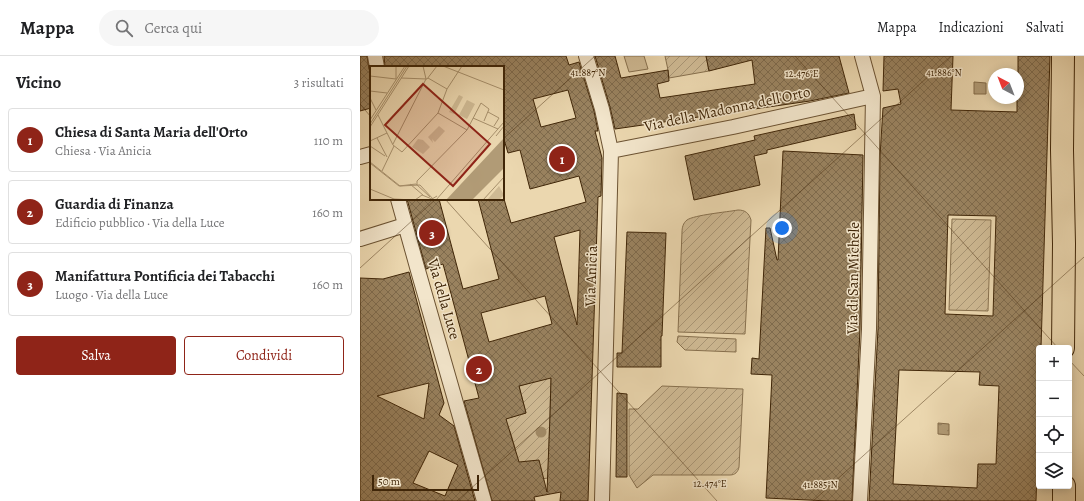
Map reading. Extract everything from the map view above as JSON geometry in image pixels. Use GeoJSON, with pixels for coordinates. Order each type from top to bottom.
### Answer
{"type":"FeatureCollection","features":[{"type":"Feature","properties":{"kind":"main road"},"geometry":{"type":"LineString","coordinates":[[1063,56],[1063,345]]}},
{"type":"Feature","properties":{"kind":"main road"},"geometry":{"type":"LineString","coordinates":[[1064,244],[1071,186],[1075,56]]}},
{"type":"Feature","properties":{"kind":"main road"},"geometry":{"type":"LineString","coordinates":[[1064,489],[1064,501]]}},
{"type":"Feature","properties":{"kind":"street"},"geometry":{"type":"LineString","coordinates":[[375,56],[377,66]]}},
{"type":"Feature","properties":{"kind":"street","name":"Via Anicia"},"geometry":{"type":"LineString","coordinates":[[586,56],[602,109],[611,150],[602,501]]}},
{"type":"Feature","properties":{"kind":"street","name":"Via di San Michele"},"geometry":{"type":"LineString","coordinates":[[860,501],[869,329],[873,96],[862,56]]}},
{"type":"Feature","properties":{"kind":"street","name":"Via della Madonna dell'Orto"},"geometry":{"type":"LineString","coordinates":[[611,150],[733,127],[873,96]]}},
{"type":"Feature","properties":{"kind":"street"},"geometry":{"type":"LineString","coordinates":[[360,157],[370,154]]}},
{"type":"Feature","properties":{"kind":"street","name":"Via della Luce"},"geometry":{"type":"LineString","coordinates":[[398,200],[484,501]]}},
{"type":"Feature","properties":{"kind":"street"},"geometry":{"type":"LineString","coordinates":[[360,239],[405,225]]}},
{"type":"Feature","properties":{"kind":"shaded area"},"geometry":{"type":"Polygon","coordinates":[[[624,56],[644,56],[648,69],[629,72],[624,56]]]}},
{"type":"Feature","properties":{"kind":"shaded area"},"geometry":{"type":"Polygon","coordinates":[[[665,56],[706,56],[709,71],[669,78],[665,56]]]}},
{"type":"Feature","properties":{"kind":"shaded area"},"geometry":{"type":"Polygon","coordinates":[[[738,210],[746,212],[751,220],[745,334],[678,332],[682,230],[684,224],[691,218],[738,210]]]}},
{"type":"Feature","properties":{"kind":"shaded area"},"geometry":{"type":"Polygon","coordinates":[[[952,219],[991,220],[988,311],[949,310],[952,219]]]}},
{"type":"Feature","properties":{"kind":"shaded area"},"geometry":{"type":"Polygon","coordinates":[[[678,336],[736,339],[736,352],[685,350],[677,342],[678,336]]]}},
{"type":"Feature","properties":{"kind":"shaded area"},"geometry":{"type":"Polygon","coordinates":[[[551,377],[548,478],[526,481],[509,464],[515,448],[510,431],[489,423],[526,413],[519,386],[551,377]]]}},
{"type":"Feature","properties":{"kind":"shaded area"},"geometry":{"type":"Polygon","coordinates":[[[662,386],[743,389],[739,467],[736,473],[730,475],[653,475],[637,488],[629,475],[629,409],[638,409],[662,386]]]}},
{"type":"Feature","properties":{"kind":"water"},"geometry":{"type":"Polygon","coordinates":[[[974,82],[986,83],[986,94],[974,94],[974,82]]]}},
{"type":"Feature","properties":{"kind":"water"},"geometry":{"type":"Polygon","coordinates":[[[938,423],[949,424],[949,435],[938,434],[938,423]]]}},
{"type":"Feature","properties":{"kind":"building"},"geometry":{"type":"Polygon","coordinates":[[[360,56],[367,56],[370,71],[370,108],[360,111],[360,56]]]}},
{"type":"Feature","properties":{"kind":"building"},"geometry":{"type":"Polygon","coordinates":[[[384,56],[566,56],[569,65],[579,62],[594,111],[598,131],[595,131],[602,158],[601,196],[598,197],[588,501],[560,501],[561,492],[534,497],[535,501],[492,501],[464,401],[479,398],[443,264],[426,269],[407,200],[439,200],[463,289],[499,279],[478,200],[504,199],[511,223],[586,202],[579,176],[530,189],[520,150],[508,153],[504,139],[504,66],[385,66],[384,56]],[[568,90],[533,99],[541,127],[576,118],[568,90]],[[580,230],[554,237],[577,325],[580,230]],[[545,296],[481,313],[489,342],[552,324],[545,296]],[[551,378],[519,386],[526,413],[506,419],[519,462],[539,460],[547,492],[550,416],[551,378]]]}},
{"type":"Feature","properties":{"kind":"building"},"geometry":{"type":"Polygon","coordinates":[[[595,56],[615,56],[621,78],[668,70],[669,81],[657,84],[660,98],[755,84],[752,60],[709,71],[706,56],[839,56],[849,93],[810,101],[615,129],[595,56]]]}},
{"type":"Feature","properties":{"kind":"building"},"geometry":{"type":"Polygon","coordinates":[[[884,56],[953,56],[951,110],[1017,112],[1017,104],[1024,104],[1024,68],[1018,68],[1018,56],[1050,56],[1041,345],[1036,345],[1036,501],[869,501],[878,329],[880,156],[883,108],[901,104],[898,89],[883,91],[884,56]],[[948,215],[945,314],[993,316],[996,216],[948,215]],[[899,370],[893,484],[977,488],[978,464],[996,464],[999,386],[979,385],[980,372],[899,370]]]}},
{"type":"Feature","properties":{"kind":"building"},"geometry":{"type":"Polygon","coordinates":[[[854,114],[856,129],[767,150],[767,153],[754,156],[760,185],[694,200],[685,156],[755,140],[754,136],[854,114]]]}},
{"type":"Feature","properties":{"kind":"building"},"geometry":{"type":"Polygon","coordinates":[[[783,151],[863,155],[860,329],[852,501],[766,498],[772,375],[751,374],[752,358],[759,359],[766,228],[770,228],[778,260],[783,151]]]}},
{"type":"Feature","properties":{"kind":"building"},"geometry":{"type":"Polygon","coordinates":[[[627,232],[666,233],[661,367],[617,367],[617,353],[622,353],[627,232]]]}},
{"type":"Feature","properties":{"kind":"building"},"geometry":{"type":"Polygon","coordinates":[[[409,272],[444,403],[439,415],[454,426],[475,501],[360,501],[360,278],[383,279],[409,272]],[[429,383],[377,396],[424,419],[429,383]],[[429,451],[413,483],[445,496],[458,465],[429,451]]]}},
{"type":"Feature","properties":{"kind":"building"},"geometry":{"type":"Polygon","coordinates":[[[617,393],[627,394],[627,477],[616,477],[617,393]]]}},
{"type":"Feature","properties":{"kind":"place","name":"Chiesa di Santa Maria dell'Orto"},"geometry":{"type":"Point","coordinates":[562,159]}},
{"type":"Feature","properties":{"kind":"place","name":"Manifattura Pontificia dei Tabacchi"},"geometry":{"type":"Point","coordinates":[432,233]}},
{"type":"Feature","properties":{"kind":"place","name":"Guardia di Finanza"},"geometry":{"type":"Point","coordinates":[479,369]}}]}
